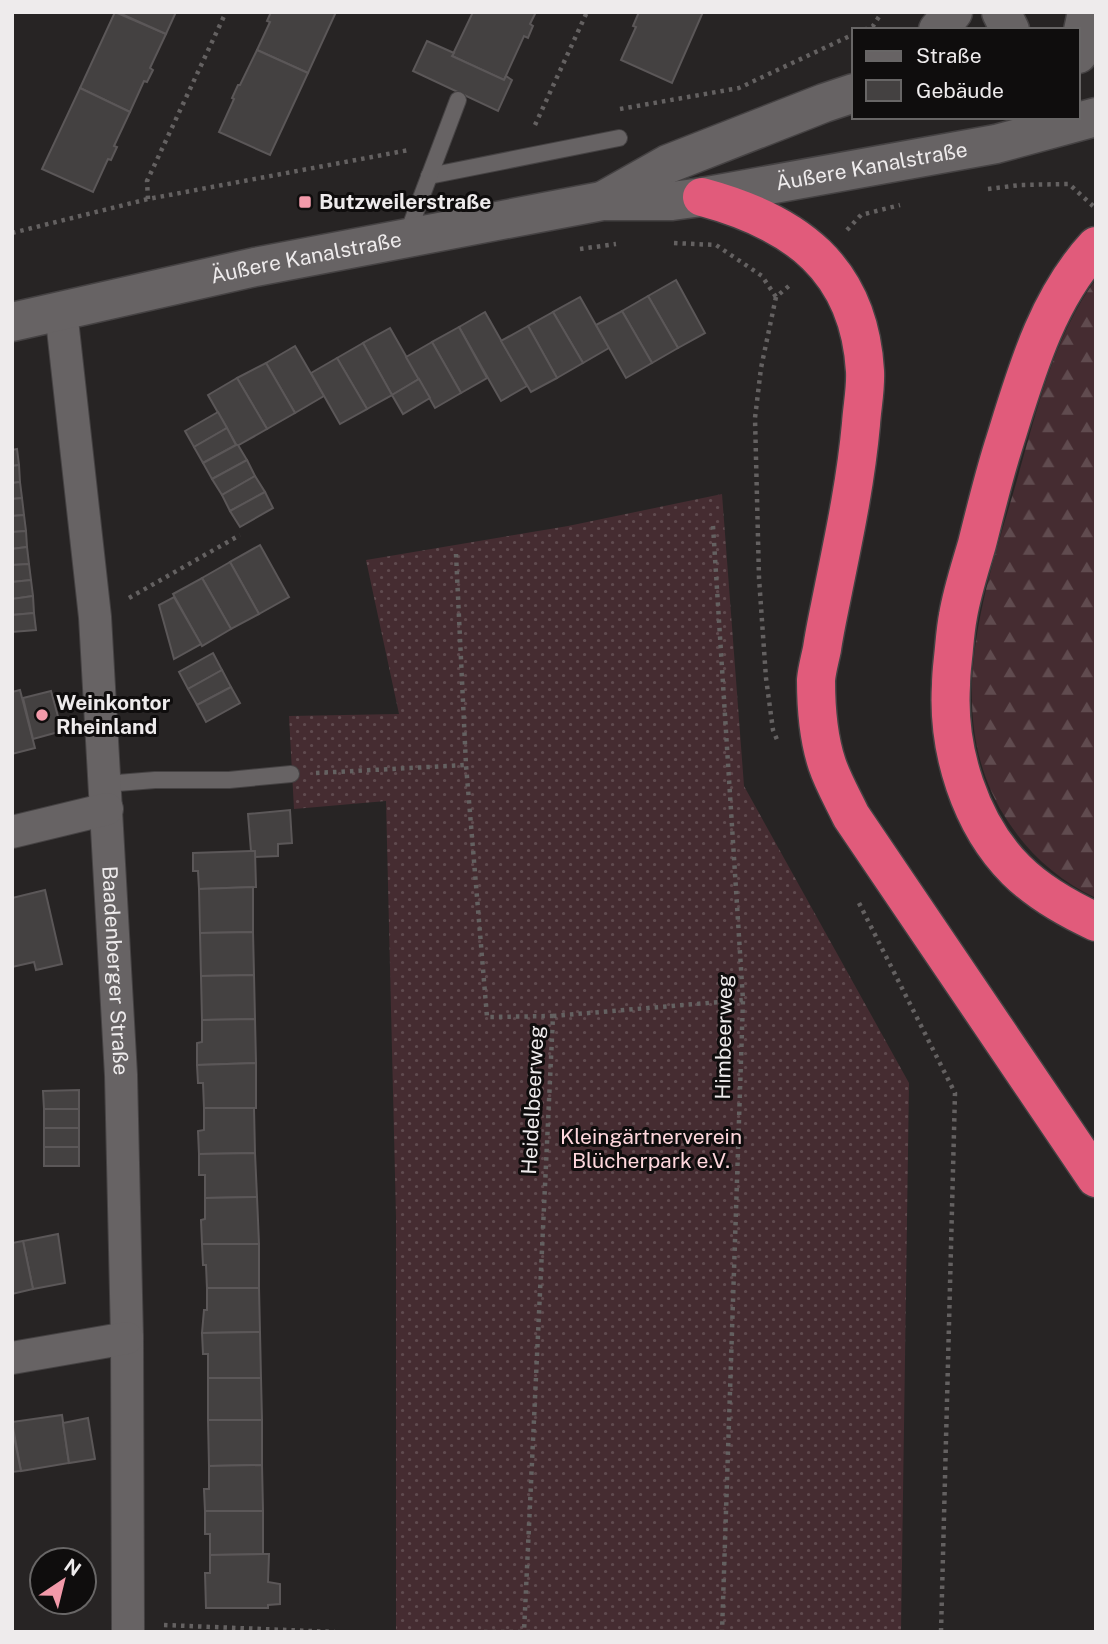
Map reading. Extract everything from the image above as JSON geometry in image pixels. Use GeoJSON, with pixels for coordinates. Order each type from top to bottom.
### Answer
{"type":"FeatureCollection","features":[{"type":"Feature","properties":{"kind":"highway"},"geometry":{"type":"LineString","coordinates":[[702,197],[759,217],[801,240],[820,258],[849,299],[862,337],[866,374],[857,468],[816,677],[820,735],[827,765],[852,817],[1096,1178]]}},
{"type":"Feature","properties":{"kind":"highway"},"geometry":{"type":"LineString","coordinates":[[1096,246],[1069,280],[1057,302],[1023,384],[997,466],[958,616],[950,687],[952,724],[959,766],[970,800],[983,827],[1016,870],[1071,911],[1096,922]]}},
{"type":"Feature","properties":{"kind":"main road"},"geometry":{"type":"LineString","coordinates":[[940,28],[953,12]]}},
{"type":"Feature","properties":{"kind":"main road"},"geometry":{"type":"LineString","coordinates":[[1001,12],[1009,28]]}},
{"type":"Feature","properties":{"kind":"main road","name":"Äußere Kanalstraße"},"geometry":{"type":"LineString","coordinates":[[602,201],[668,164],[852,94]]}},
{"type":"Feature","properties":{"kind":"main road","name":"Äußere Kanalstraße"},"geometry":{"type":"LineString","coordinates":[[12,322],[255,267],[602,201],[672,201],[702,197],[996,144],[1070,119]]}},
{"type":"Feature","properties":{"kind":"street","name":"Baadenberger Straße"},"geometry":{"type":"LineString","coordinates":[[61,311],[95,617],[121,1075],[127,1338],[128,1627]]}},
{"type":"Feature","properties":{"kind":"street"},"geometry":{"type":"LineString","coordinates":[[12,832],[106,796]]}},
{"type":"Feature","properties":{"kind":"street"},"geometry":{"type":"LineString","coordinates":[[12,1358],[127,1338]]}},
{"type":"Feature","properties":{"kind":"lane"},"geometry":{"type":"LineString","coordinates":[[406,238],[458,100]]}},
{"type":"Feature","properties":{"kind":"lane"},"geometry":{"type":"LineString","coordinates":[[429,176],[619,138]]}},
{"type":"Feature","properties":{"kind":"lane"},"geometry":{"type":"LineString","coordinates":[[106,796],[155,780],[229,780],[291,774]]}},
{"type":"Feature","properties":{"kind":"path"},"geometry":{"type":"LineString","coordinates":[[148,199],[147,181],[226,12]]}},
{"type":"Feature","properties":{"kind":"path"},"geometry":{"type":"LineString","coordinates":[[534,126],[587,12]]}},
{"type":"Feature","properties":{"kind":"path"},"geometry":{"type":"LineString","coordinates":[[868,28],[873,26],[882,12]]}},
{"type":"Feature","properties":{"kind":"path"},"geometry":{"type":"LineString","coordinates":[[982,190],[1020,185],[1069,184],[1096,209]]}},
{"type":"Feature","properties":{"kind":"path"},"geometry":{"type":"LineString","coordinates":[[783,752],[773,730],[766,678],[759,578],[755,418],[761,368],[776,297],[820,258],[861,215],[908,203]]}},
{"type":"Feature","properties":{"kind":"path"},"geometry":{"type":"LineString","coordinates":[[571,250],[622,243]]}},
{"type":"Feature","properties":{"kind":"path"},"geometry":{"type":"LineString","coordinates":[[662,243],[716,245],[762,276],[776,297]]}},
{"type":"Feature","properties":{"kind":"path","name":"Himbeerweg"},"geometry":{"type":"LineString","coordinates":[[713,526],[743,1000],[722,1632]]}},
{"type":"Feature","properties":{"kind":"path"},"geometry":{"type":"LineString","coordinates":[[95,617],[240,535]]}},
{"type":"Feature","properties":{"kind":"path","name":"Heidelbeerweg"},"geometry":{"type":"LineString","coordinates":[[456,554],[466,765],[486,1017],[554,1016],[524,1631]]}},
{"type":"Feature","properties":{"kind":"path"},"geometry":{"type":"LineString","coordinates":[[291,774],[466,765]]}},
{"type":"Feature","properties":{"kind":"path"},"geometry":{"type":"LineString","coordinates":[[855,896],[955,1093],[941,1632]]}},
{"type":"Feature","properties":{"kind":"path"},"geometry":{"type":"LineString","coordinates":[[554,1016],[743,1000]]}},
{"type":"Feature","properties":{"kind":"path"},"geometry":{"type":"LineString","coordinates":[[128,1627],[335,1632]]}},
{"type":"Feature","properties":{"kind":"path"},"geometry":{"type":"LineString","coordinates":[[484,1632],[533,1632]]}},
{"type":"Feature","properties":{"kind":"green space"},"geometry":{"type":"Polygon","coordinates":[[[1096,279],[1096,898],[1070,884],[1047,866],[1009,823],[988,783],[976,741],[972,697],[974,653],[982,609],[1039,402],[1069,325],[1096,279]]]}},
{"type":"Feature","properties":{"kind":"green space","name":"Kleingärtnerverein Blücherpark e.V."},"geometry":{"type":"Polygon","coordinates":[[[722,494],[744,786],[909,1083],[901,1632],[396,1632],[396,1217],[386,801],[294,809],[289,716],[399,714],[366,560],[568,526],[722,494]]]}},
{"type":"Feature","properties":{"kind":"building"},"geometry":{"type":"Polygon","coordinates":[[[115,12],[166,34],[150,68],[153,70],[147,82],[144,81],[130,112],[80,88],[115,12]]]}},
{"type":"Feature","properties":{"kind":"building"},"geometry":{"type":"Polygon","coordinates":[[[117,12],[176,12],[166,34],[117,12]]]}},
{"type":"Feature","properties":{"kind":"building"},"geometry":{"type":"Polygon","coordinates":[[[271,12],[336,12],[308,73],[257,50],[270,22],[267,21],[271,12]]]}},
{"type":"Feature","properties":{"kind":"building"},"geometry":{"type":"Polygon","coordinates":[[[473,12],[536,12],[530,24],[533,26],[528,38],[524,36],[504,80],[452,56],[473,12]]]}},
{"type":"Feature","properties":{"kind":"building"},"geometry":{"type":"Polygon","coordinates":[[[639,12],[703,12],[672,83],[621,60],[636,27],[633,26],[639,12]]]}},
{"type":"Feature","properties":{"kind":"building"},"geometry":{"type":"Polygon","coordinates":[[[427,41],[504,80],[506,76],[512,80],[498,111],[413,71],[427,41]]]}},
{"type":"Feature","properties":{"kind":"building"},"geometry":{"type":"Polygon","coordinates":[[[257,50],[308,73],[270,155],[219,132],[238,85],[257,50]]]}},
{"type":"Feature","properties":{"kind":"building"},"geometry":{"type":"Polygon","coordinates":[[[80,88],[130,112],[114,146],[117,147],[111,160],[108,159],[93,192],[42,169],[80,88]]]}},
{"type":"Feature","properties":{"kind":"building"},"geometry":{"type":"Polygon","coordinates":[[[676,280],[705,333],[678,348],[648,296],[676,280]]]}},
{"type":"Feature","properties":{"kind":"building"},"geometry":{"type":"Polygon","coordinates":[[[648,296],[678,348],[652,363],[622,311],[648,296]]]}},
{"type":"Feature","properties":{"kind":"building"},"geometry":{"type":"Polygon","coordinates":[[[580,297],[609,348],[583,363],[553,312],[580,297]]]}},
{"type":"Feature","properties":{"kind":"building"},"geometry":{"type":"Polygon","coordinates":[[[622,311],[652,363],[626,378],[596,325],[622,311]]]}},
{"type":"Feature","properties":{"kind":"building"},"geometry":{"type":"Polygon","coordinates":[[[485,312],[527,386],[501,401],[459,327],[485,312]]]}},
{"type":"Feature","properties":{"kind":"building"},"geometry":{"type":"Polygon","coordinates":[[[553,312],[583,363],[557,378],[528,326],[553,312]]]}},
{"type":"Feature","properties":{"kind":"building"},"geometry":{"type":"Polygon","coordinates":[[[528,326],[557,378],[531,392],[501,341],[528,326]]]}},
{"type":"Feature","properties":{"kind":"building"},"geometry":{"type":"Polygon","coordinates":[[[459,327],[487,378],[461,393],[432,342],[459,327]]]}},
{"type":"Feature","properties":{"kind":"building"},"geometry":{"type":"Polygon","coordinates":[[[390,328],[419,379],[392,395],[363,343],[390,328]]]}},
{"type":"Feature","properties":{"kind":"building"},"geometry":{"type":"Polygon","coordinates":[[[432,342],[461,393],[435,408],[406,357],[432,342]]]}},
{"type":"Feature","properties":{"kind":"building"},"geometry":{"type":"Polygon","coordinates":[[[363,343],[392,395],[367,409],[337,358],[363,343]]]}},
{"type":"Feature","properties":{"kind":"building"},"geometry":{"type":"Polygon","coordinates":[[[295,346],[324,396],[295,413],[266,363],[295,346]]]}},
{"type":"Feature","properties":{"kind":"building"},"geometry":{"type":"Polygon","coordinates":[[[337,358],[367,409],[340,424],[311,373],[337,358]]]}},
{"type":"Feature","properties":{"kind":"building"},"geometry":{"type":"Polygon","coordinates":[[[266,363],[295,413],[267,429],[237,378],[266,363]]]}},
{"type":"Feature","properties":{"kind":"building"},"geometry":{"type":"Polygon","coordinates":[[[237,378],[267,429],[237,446],[208,395],[237,378]]]}},
{"type":"Feature","properties":{"kind":"building"},"geometry":{"type":"Polygon","coordinates":[[[419,379],[430,398],[403,414],[392,395],[419,379]]]}},
{"type":"Feature","properties":{"kind":"building"},"geometry":{"type":"Polygon","coordinates":[[[218,412],[227,428],[194,447],[185,431],[218,412]]]}},
{"type":"Feature","properties":{"kind":"building"},"geometry":{"type":"Polygon","coordinates":[[[227,428],[236,445],[203,463],[194,447],[227,428]]]}},
{"type":"Feature","properties":{"kind":"building"},"geometry":{"type":"Polygon","coordinates":[[[236,445],[247,460],[212,479],[203,463],[236,445]]]}},
{"type":"Feature","properties":{"kind":"building"},"geometry":{"type":"Polygon","coordinates":[[[17,449],[19,465],[12,466],[12,450],[17,449]]]}},
{"type":"Feature","properties":{"kind":"building"},"geometry":{"type":"Polygon","coordinates":[[[247,460],[255,476],[222,495],[212,479],[247,460]]]}},
{"type":"Feature","properties":{"kind":"building"},"geometry":{"type":"Polygon","coordinates":[[[19,465],[20,482],[12,483],[12,466],[19,465]]]}},
{"type":"Feature","properties":{"kind":"building"},"geometry":{"type":"Polygon","coordinates":[[[255,476],[265,492],[230,511],[222,495],[255,476]]]}},
{"type":"Feature","properties":{"kind":"building"},"geometry":{"type":"Polygon","coordinates":[[[20,482],[22,498],[12,499],[12,483],[20,482]]]}},
{"type":"Feature","properties":{"kind":"building"},"geometry":{"type":"Polygon","coordinates":[[[265,492],[273,508],[240,527],[230,511],[265,492]]]}},
{"type":"Feature","properties":{"kind":"building"},"geometry":{"type":"Polygon","coordinates":[[[22,498],[24,515],[12,516],[12,499],[22,498]]]}},
{"type":"Feature","properties":{"kind":"building"},"geometry":{"type":"Polygon","coordinates":[[[24,515],[26,531],[12,532],[12,516],[24,515]]]}},
{"type":"Feature","properties":{"kind":"building"},"geometry":{"type":"Polygon","coordinates":[[[26,531],[27,547],[12,549],[12,532],[26,531]]]}},
{"type":"Feature","properties":{"kind":"building"},"geometry":{"type":"Polygon","coordinates":[[[260,545],[289,597],[259,614],[230,562],[260,545]]]}},
{"type":"Feature","properties":{"kind":"building"},"geometry":{"type":"Polygon","coordinates":[[[27,547],[29,564],[12,565],[12,549],[27,547]]]}},
{"type":"Feature","properties":{"kind":"building"},"geometry":{"type":"Polygon","coordinates":[[[230,562],[259,614],[231,629],[202,578],[230,562]]]}},
{"type":"Feature","properties":{"kind":"building"},"geometry":{"type":"Polygon","coordinates":[[[29,564],[31,580],[12,582],[12,565],[29,564]]]}},
{"type":"Feature","properties":{"kind":"building"},"geometry":{"type":"Polygon","coordinates":[[[202,578],[231,629],[202,646],[173,594],[202,578]]]}},
{"type":"Feature","properties":{"kind":"building"},"geometry":{"type":"Polygon","coordinates":[[[31,580],[33,596],[12,599],[12,582],[31,580]]]}},
{"type":"Feature","properties":{"kind":"building"},"geometry":{"type":"Polygon","coordinates":[[[33,596],[34,613],[12,615],[12,599],[33,596]]]}},
{"type":"Feature","properties":{"kind":"building"},"geometry":{"type":"Polygon","coordinates":[[[174,597],[201,644],[174,659],[159,605],[174,597]]]}},
{"type":"Feature","properties":{"kind":"building"},"geometry":{"type":"Polygon","coordinates":[[[34,613],[36,630],[12,632],[12,615],[34,613]]]}},
{"type":"Feature","properties":{"kind":"building"},"geometry":{"type":"Polygon","coordinates":[[[213,653],[222,670],[188,689],[179,672],[213,653]]]}},
{"type":"Feature","properties":{"kind":"building"},"geometry":{"type":"Polygon","coordinates":[[[222,670],[231,687],[197,705],[188,689],[222,670]]]}},
{"type":"Feature","properties":{"kind":"building"},"geometry":{"type":"Polygon","coordinates":[[[231,687],[240,703],[206,722],[197,705],[231,687]]]}},
{"type":"Feature","properties":{"kind":"building"},"geometry":{"type":"Polygon","coordinates":[[[20,690],[35,748],[12,754],[12,692],[20,690]]]}},
{"type":"Feature","properties":{"kind":"building","name":"Weinkontor Rheinland"},"geometry":{"type":"Polygon","coordinates":[[[51,691],[62,731],[33,739],[23,698],[51,691]]]}},
{"type":"Feature","properties":{"kind":"building"},"geometry":{"type":"Polygon","coordinates":[[[290,810],[292,843],[278,844],[278,856],[255,857],[255,851],[251,851],[248,814],[290,810]]]}},
{"type":"Feature","properties":{"kind":"building"},"geometry":{"type":"Polygon","coordinates":[[[255,851],[256,887],[199,889],[198,871],[193,871],[193,853],[255,851]]]}},
{"type":"Feature","properties":{"kind":"building"},"geometry":{"type":"Polygon","coordinates":[[[253,887],[253,932],[200,933],[199,889],[253,887]]]}},
{"type":"Feature","properties":{"kind":"building"},"geometry":{"type":"Polygon","coordinates":[[[45,890],[62,964],[36,970],[34,962],[12,967],[12,898],[45,890]]]}},
{"type":"Feature","properties":{"kind":"building"},"geometry":{"type":"Polygon","coordinates":[[[253,932],[254,975],[201,976],[200,933],[253,932]]]}},
{"type":"Feature","properties":{"kind":"building"},"geometry":{"type":"Polygon","coordinates":[[[254,975],[255,1019],[202,1020],[201,976],[254,975]]]}},
{"type":"Feature","properties":{"kind":"building"},"geometry":{"type":"Polygon","coordinates":[[[255,1019],[256,1063],[197,1065],[197,1043],[202,1042],[202,1020],[255,1019]]]}},
{"type":"Feature","properties":{"kind":"building"},"geometry":{"type":"Polygon","coordinates":[[[256,1063],[256,1108],[204,1108],[203,1083],[198,1083],[197,1065],[256,1063]]]}},
{"type":"Feature","properties":{"kind":"building"},"geometry":{"type":"Polygon","coordinates":[[[79,1090],[79,1109],[44,1109],[43,1091],[79,1090]]]}},
{"type":"Feature","properties":{"kind":"building"},"geometry":{"type":"Polygon","coordinates":[[[204,1108],[254,1108],[255,1153],[199,1154],[198,1131],[204,1130],[204,1108]]]}},
{"type":"Feature","properties":{"kind":"building"},"geometry":{"type":"Polygon","coordinates":[[[44,1109],[79,1109],[79,1128],[44,1128],[44,1109]]]}},
{"type":"Feature","properties":{"kind":"building"},"geometry":{"type":"Polygon","coordinates":[[[44,1128],[79,1128],[79,1147],[44,1147],[44,1128]]]}},
{"type":"Feature","properties":{"kind":"building"},"geometry":{"type":"Polygon","coordinates":[[[44,1147],[79,1147],[79,1166],[44,1166],[44,1147]]]}},
{"type":"Feature","properties":{"kind":"building"},"geometry":{"type":"Polygon","coordinates":[[[255,1153],[257,1197],[205,1198],[205,1175],[199,1175],[199,1154],[255,1153]]]}},
{"type":"Feature","properties":{"kind":"building"},"geometry":{"type":"Polygon","coordinates":[[[257,1197],[259,1244],[202,1244],[201,1220],[205,1219],[205,1198],[257,1197]]]}},
{"type":"Feature","properties":{"kind":"building"},"geometry":{"type":"Polygon","coordinates":[[[58,1234],[65,1283],[33,1289],[23,1241],[58,1234]]]}},
{"type":"Feature","properties":{"kind":"building"},"geometry":{"type":"Polygon","coordinates":[[[23,1241],[33,1289],[12,1294],[12,1243],[23,1241]]]}},
{"type":"Feature","properties":{"kind":"building"},"geometry":{"type":"Polygon","coordinates":[[[202,1244],[259,1244],[259,1288],[207,1288],[202,1244]]]}},
{"type":"Feature","properties":{"kind":"building"},"geometry":{"type":"Polygon","coordinates":[[[207,1288],[259,1288],[260,1332],[202,1333],[204,1310],[207,1310],[207,1288]]]}},
{"type":"Feature","properties":{"kind":"building"},"geometry":{"type":"Polygon","coordinates":[[[260,1332],[261,1378],[208,1378],[208,1354],[203,1354],[202,1333],[260,1332]]]}},
{"type":"Feature","properties":{"kind":"building"},"geometry":{"type":"Polygon","coordinates":[[[208,1378],[261,1378],[262,1420],[208,1420],[208,1378]]]}},
{"type":"Feature","properties":{"kind":"building"},"geometry":{"type":"Polygon","coordinates":[[[62,1415],[69,1463],[21,1471],[12,1422],[62,1415]]]}},
{"type":"Feature","properties":{"kind":"building"},"geometry":{"type":"Polygon","coordinates":[[[88,1418],[95,1459],[69,1463],[63,1423],[88,1418]]]}},
{"type":"Feature","properties":{"kind":"building"},"geometry":{"type":"Polygon","coordinates":[[[208,1420],[262,1420],[262,1465],[209,1466],[208,1420]]]}},
{"type":"Feature","properties":{"kind":"building"},"geometry":{"type":"Polygon","coordinates":[[[12,1427],[21,1471],[12,1472],[12,1427]]]}},
{"type":"Feature","properties":{"kind":"building"},"geometry":{"type":"Polygon","coordinates":[[[262,1465],[263,1511],[205,1511],[204,1489],[209,1489],[209,1466],[262,1465]]]}},
{"type":"Feature","properties":{"kind":"building"},"geometry":{"type":"Polygon","coordinates":[[[205,1511],[263,1511],[263,1554],[210,1555],[210,1534],[205,1534],[205,1511]]]}},
{"type":"Feature","properties":{"kind":"building"},"geometry":{"type":"Polygon","coordinates":[[[269,1554],[268,1582],[280,1584],[280,1604],[268,1605],[268,1608],[206,1608],[205,1573],[210,1573],[210,1555],[269,1554]]]}},
{"type":"Feature","properties":{"kind":"place","name":"Butzweilerstraße"},"geometry":{"type":"Point","coordinates":[305,202]}},
{"type":"Feature","properties":{"kind":"place","name":"Weinkontor Rheinland"},"geometry":{"type":"Point","coordinates":[42,715]}}]}
